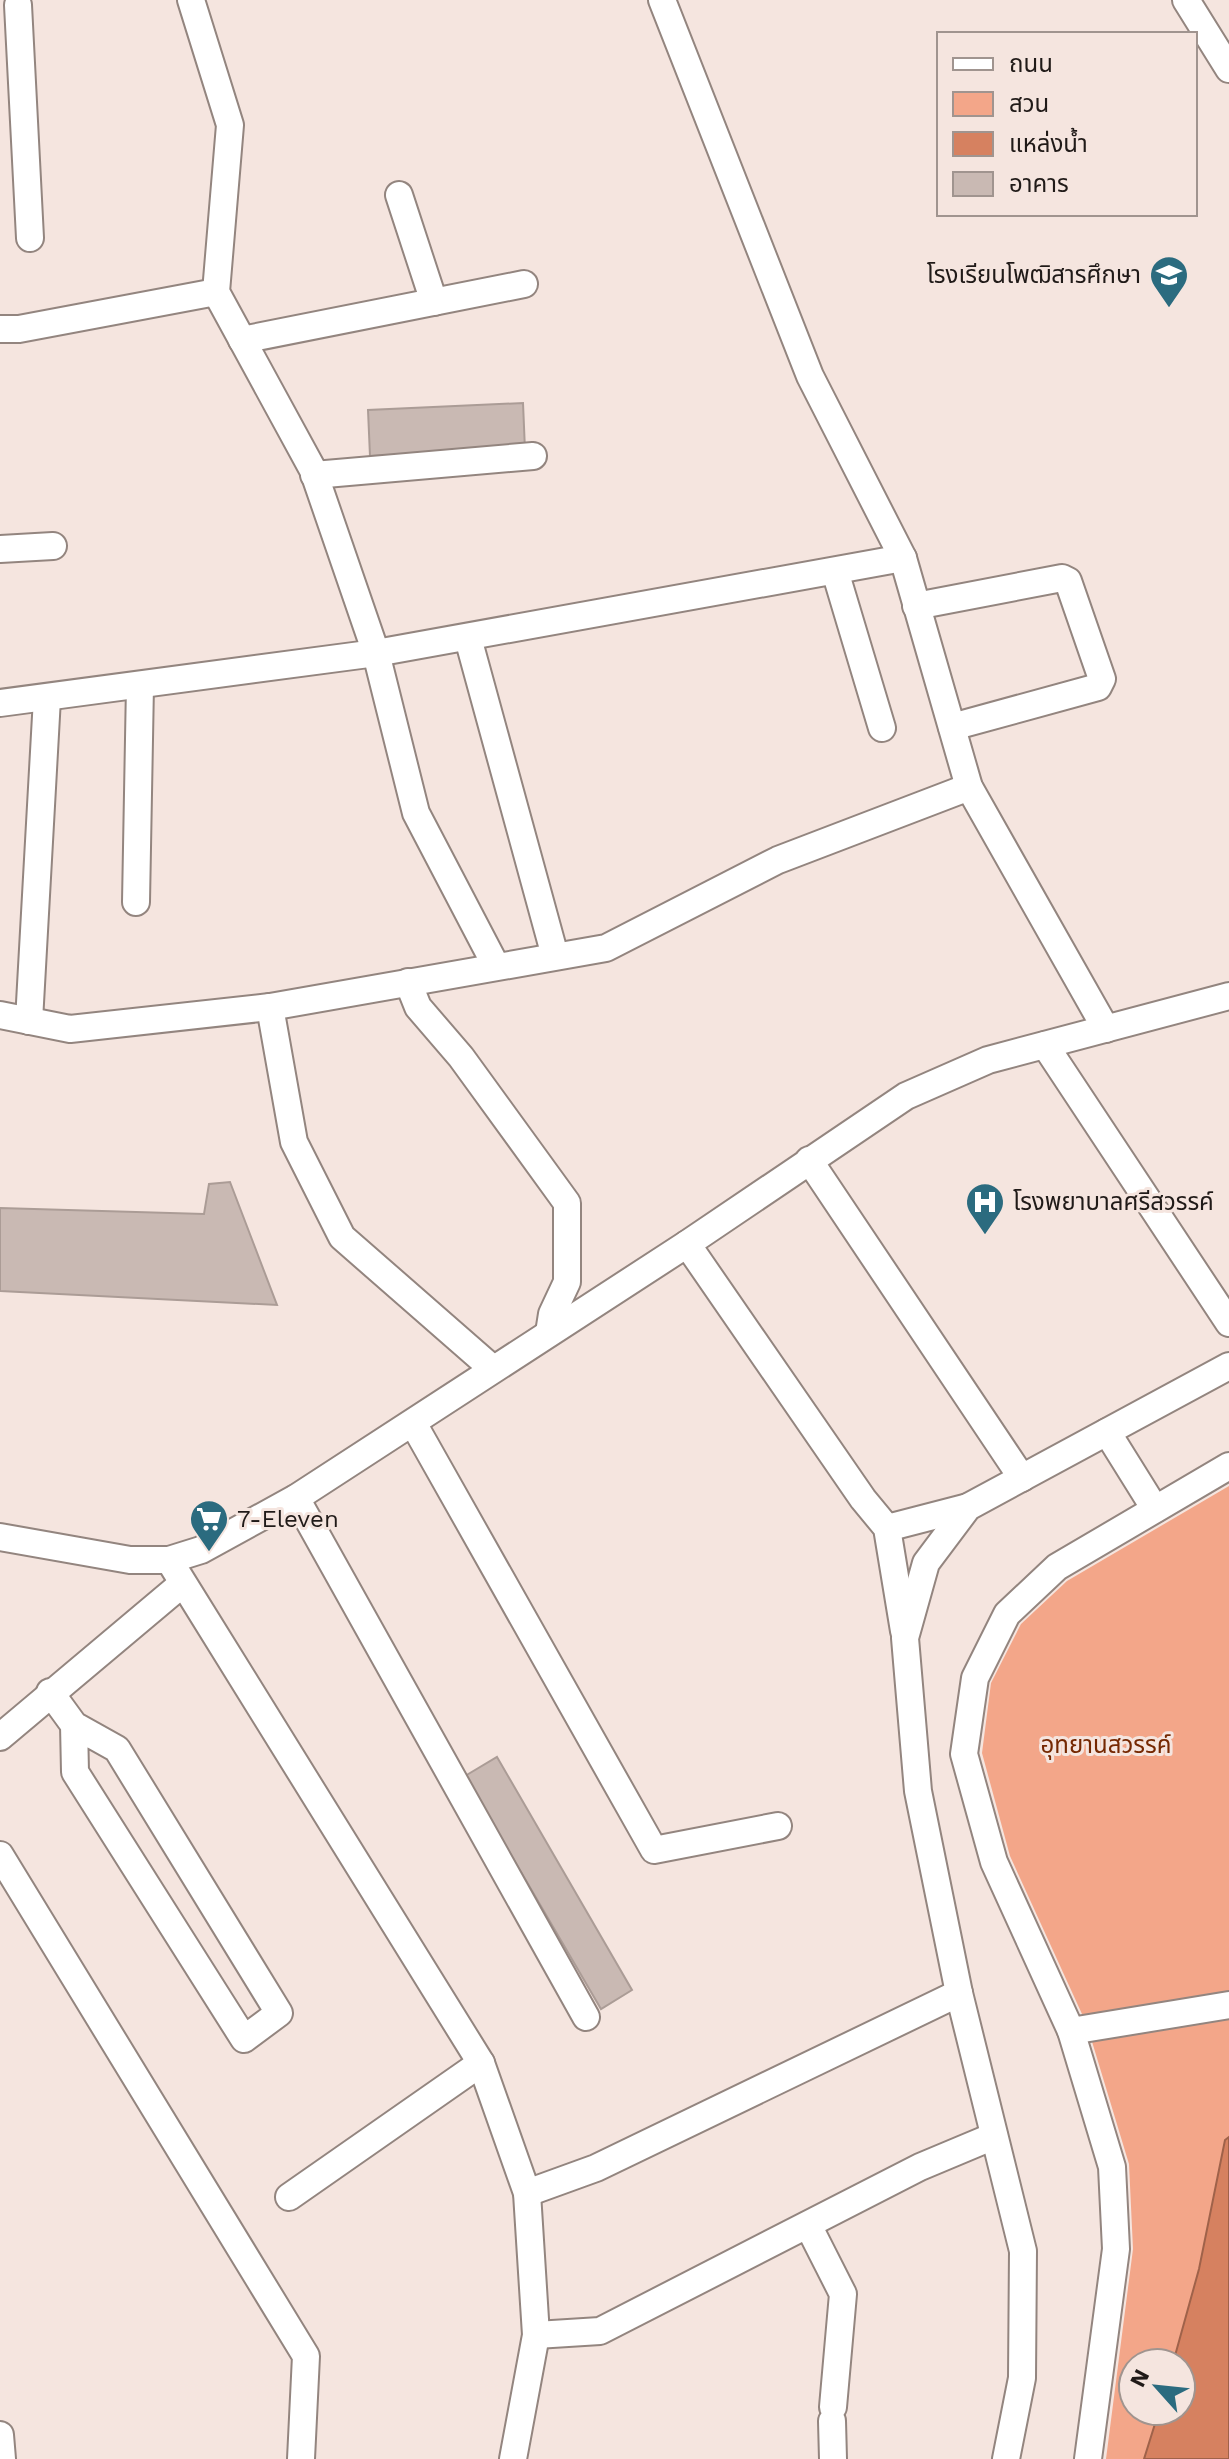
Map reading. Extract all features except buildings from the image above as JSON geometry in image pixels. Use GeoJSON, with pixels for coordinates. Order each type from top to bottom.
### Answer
{"type":"FeatureCollection","features":[{"type":"Feature","properties":{"kind":"street"},"geometry":{"type":"LineString","coordinates":[[191,0],[230,125],[216,292],[314,475],[376,653],[416,813],[496,966]]}},
{"type":"Feature","properties":{"kind":"street"},"geometry":{"type":"LineString","coordinates":[[662,0],[810,376],[903,558],[969,787],[1106,1029]]}},
{"type":"Feature","properties":{"kind":"street"},"geometry":{"type":"LineString","coordinates":[[1186,0],[1229,69]]}},
{"type":"Feature","properties":{"kind":"street"},"geometry":{"type":"LineString","coordinates":[[19,4],[30,238]]}},
{"type":"Feature","properties":{"kind":"street"},"geometry":{"type":"LineString","coordinates":[[399,195],[434,302]]}},
{"type":"Feature","properties":{"kind":"street"},"geometry":{"type":"LineString","coordinates":[[242,340],[524,284]]}},
{"type":"Feature","properties":{"kind":"street"},"geometry":{"type":"LineString","coordinates":[[0,329],[19,329],[216,292]]}},
{"type":"Feature","properties":{"kind":"street"},"geometry":{"type":"LineString","coordinates":[[314,475],[533,456]]}},
{"type":"Feature","properties":{"kind":"street"},"geometry":{"type":"LineString","coordinates":[[0,549],[53,546]]}},
{"type":"Feature","properties":{"kind":"street"},"geometry":{"type":"LineString","coordinates":[[0,703],[376,653],[903,558]]}},
{"type":"Feature","properties":{"kind":"street"},"geometry":{"type":"LineString","coordinates":[[835,571],[882,728]]}},
{"type":"Feature","properties":{"kind":"street"},"geometry":{"type":"LineString","coordinates":[[916,606],[1065,579],[1102,679],[1098,687],[952,727]]}},
{"type":"Feature","properties":{"kind":"street"},"geometry":{"type":"LineString","coordinates":[[468,638],[555,956]]}},
{"type":"Feature","properties":{"kind":"street"},"geometry":{"type":"LineString","coordinates":[[136,902],[140,685]]}},
{"type":"Feature","properties":{"kind":"street"},"geometry":{"type":"LineString","coordinates":[[29,1021],[47,698]]}},
{"type":"Feature","properties":{"kind":"street"},"geometry":{"type":"LineString","coordinates":[[0,1015],[70,1029],[270,1007],[606,948],[778,860],[969,787]]}},
{"type":"Feature","properties":{"kind":"street"},"geometry":{"type":"LineString","coordinates":[[408,982],[418,1007],[461,1057],[567,1203],[568,1274],[552,1314],[549,1333]]}},
{"type":"Feature","properties":{"kind":"street"},"geometry":{"type":"LineString","coordinates":[[0,1537],[130,1560],[169,1560],[201,1550],[296,1498],[413,1423],[906,1096],[988,1060],[1229,996]]}},
{"type":"Feature","properties":{"kind":"street"},"geometry":{"type":"LineString","coordinates":[[270,1007],[294,1142],[342,1237],[493,1369]]}},
{"type":"Feature","properties":{"kind":"street"},"geometry":{"type":"LineString","coordinates":[[1045,1045],[1229,1323]]}},
{"type":"Feature","properties":{"kind":"street"},"geometry":{"type":"LineString","coordinates":[[809,1160],[1022,1478]]}},
{"type":"Feature","properties":{"kind":"street"},"geometry":{"type":"LineString","coordinates":[[687,1244],[887,1528],[905,1638],[918,1791],[959,1993],[1023,2251],[1022,2378],[1006,2459]]}},
{"type":"Feature","properties":{"kind":"street"},"geometry":{"type":"LineString","coordinates":[[887,1528],[968,1507],[1229,1366]]}},
{"type":"Feature","properties":{"kind":"street"},"geometry":{"type":"LineString","coordinates":[[413,1423],[654,1850],[778,1826]]}},
{"type":"Feature","properties":{"kind":"street"},"geometry":{"type":"LineString","coordinates":[[1107,1432],[1155,1509]]}},
{"type":"Feature","properties":{"kind":"street"},"geometry":{"type":"LineString","coordinates":[[1088,2459],[1116,2249],[1112,2167],[1071,2031],[994,1862],[964,1754],[975,1678],[1007,1614],[1057,1567],[1229,1466]]}},
{"type":"Feature","properties":{"kind":"street"},"geometry":{"type":"LineString","coordinates":[[296,1498],[586,2017]]}},
{"type":"Feature","properties":{"kind":"street"},"geometry":{"type":"LineString","coordinates":[[905,1638],[926,1563],[968,1507]]}},
{"type":"Feature","properties":{"kind":"street"},"geometry":{"type":"LineString","coordinates":[[169,1560],[481,2063],[527,2193],[536,2335],[513,2459]]}},
{"type":"Feature","properties":{"kind":"street"},"geometry":{"type":"LineString","coordinates":[[0,1737],[182,1584]]}},
{"type":"Feature","properties":{"kind":"street"},"geometry":{"type":"LineString","coordinates":[[50,1692],[74,1725],[117,1749],[279,2013],[244,2039],[75,1772],[74,1725]]}},
{"type":"Feature","properties":{"kind":"street"},"geometry":{"type":"LineString","coordinates":[[0,1855],[306,2356],[301,2459]]}},
{"type":"Feature","properties":{"kind":"street"},"geometry":{"type":"LineString","coordinates":[[527,2193],[596,2168],[959,1993]]}},
{"type":"Feature","properties":{"kind":"street"},"geometry":{"type":"LineString","coordinates":[[1071,2031],[1229,2005]]}},
{"type":"Feature","properties":{"kind":"street"},"geometry":{"type":"LineString","coordinates":[[289,2197],[481,2063]]}},
{"type":"Feature","properties":{"kind":"street"},"geometry":{"type":"LineString","coordinates":[[536,2335],[600,2331],[920,2167],[994,2136]]}},
{"type":"Feature","properties":{"kind":"street"},"geometry":{"type":"LineString","coordinates":[[808,2225],[843,2294],[833,2414],[833,2459]]}},
{"type":"Feature","properties":{"kind":"street"},"geometry":{"type":"LineString","coordinates":[[0,2435],[2,2459]]}},
{"type":"Feature","properties":{"kind":"green space","name":"อุทยานสวรรค์"},"geometry":{"type":"Polygon","coordinates":[[[1229,1486],[1229,2459],[1106,2459],[1117,2373],[1117,2427],[1197,2427],[1197,2347],[1120,2347],[1133,2249],[1129,2164],[1087,2025],[1010,1856],[982,1753],[991,1683],[1021,1624],[1067,1581],[1229,1486]]]}},
{"type":"Feature","properties":{"kind":"water"},"geometry":{"type":"Polygon","coordinates":[[[1229,2137],[1229,2459],[1144,2459],[1154,2427],[1197,2427],[1197,2347],[1177,2347],[1199,2269],[1225,2140],[1229,2137]]]}},
{"type":"Feature","properties":{"kind":"place","name":"โรงเรียนโพฒิสารศึกษา"},"geometry":{"type":"Point","coordinates":[1169,309]}},
{"type":"Feature","properties":{"kind":"place","name":"โรงพยาบาลศรีสวรรค์"},"geometry":{"type":"Point","coordinates":[985,1236]}},
{"type":"Feature","properties":{"kind":"place","name":"7-Eleven"},"geometry":{"type":"Point","coordinates":[209,1553]}}]}
